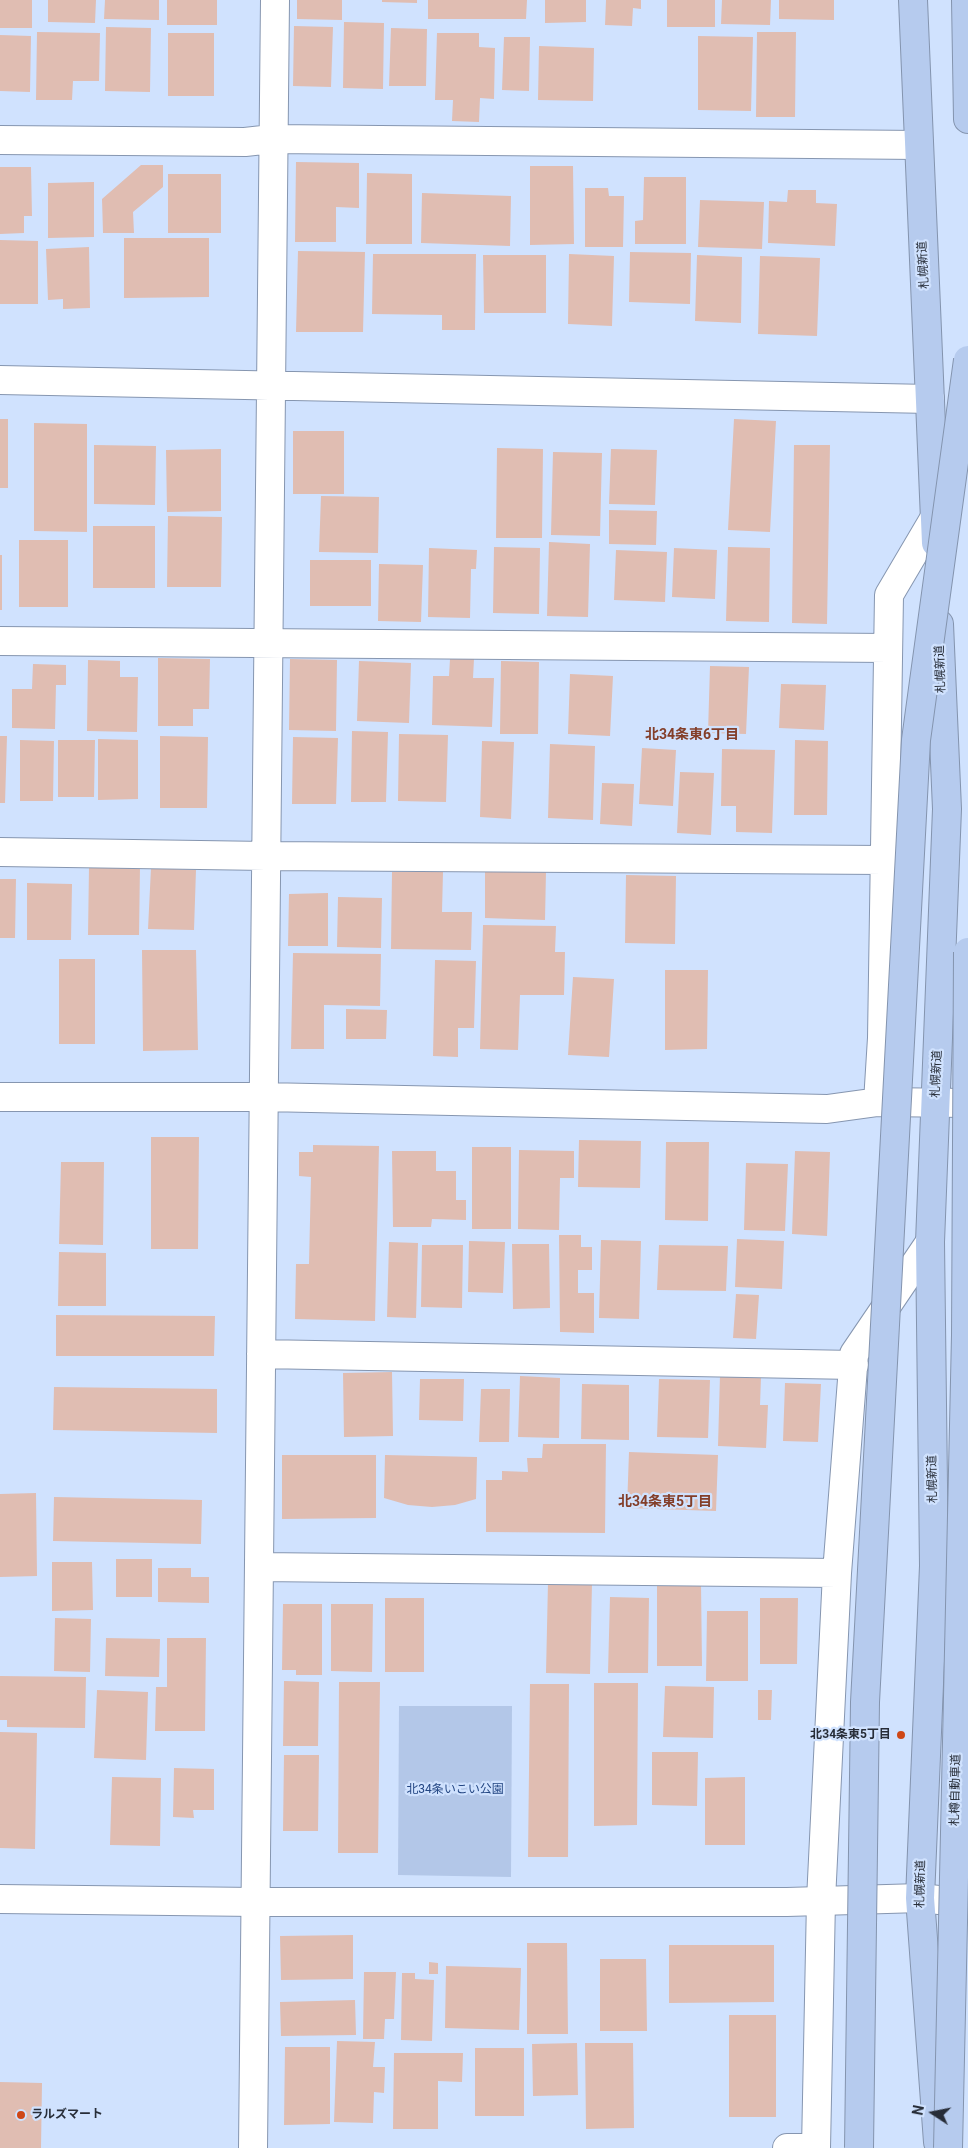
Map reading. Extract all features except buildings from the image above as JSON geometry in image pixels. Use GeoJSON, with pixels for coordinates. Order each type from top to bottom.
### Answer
{"type":"FeatureCollection","features":[{"type":"Feature","properties":{"kind":"highway","name":"札幌新道"},"geometry":{"type":"LineString","coordinates":[[913,0],[947,809],[930,1242],[934,1566],[920,1898],[938,2148]]}},
{"type":"Feature","properties":{"kind":"highway"},"geometry":{"type":"LineString","coordinates":[[966,0],[968,119]]}},
{"type":"Feature","properties":{"kind":"highway"},"geometry":{"type":"LineString","coordinates":[[859,2148],[865,1702],[916,740],[968,360]]}},
{"type":"Feature","properties":{"kind":"highway","name":"札樽自動車道"},"geometry":{"type":"LineString","coordinates":[[948,2148],[966,1336],[968,952]]}},
{"type":"Feature","properties":{"kind":"street"},"geometry":{"type":"LineString","coordinates":[[253,2148],[272,139],[275,0]]}},
{"type":"Feature","properties":{"kind":"street"},"geometry":{"type":"LineString","coordinates":[[0,140],[245,142],[272,139],[919,145]]}},
{"type":"Feature","properties":{"kind":"street"},"geometry":{"type":"LineString","coordinates":[[0,380],[930,398]]}},
{"type":"Feature","properties":{"kind":"street"},"geometry":{"type":"LineString","coordinates":[[878,1102],[882,1038],[889,595],[935,517]]}},
{"type":"Feature","properties":{"kind":"street"},"geometry":{"type":"LineString","coordinates":[[0,641],[888,648]]}},
{"type":"Feature","properties":{"kind":"street"},"geometry":{"type":"LineString","coordinates":[[0,852],[266,856],[884,860]]}},
{"type":"Feature","properties":{"kind":"street"},"geometry":{"type":"LineString","coordinates":[[0,1097],[264,1097],[827,1109],[878,1102],[968,1103]]}},
{"type":"Feature","properties":{"kind":"street"},"geometry":{"type":"LineString","coordinates":[[787,2148],[816,2148],[821,1900],[837,1573],[854,1354],[930,1242]]}},
{"type":"Feature","properties":{"kind":"street"},"geometry":{"type":"LineString","coordinates":[[261,1354],[854,1365]]}},
{"type":"Feature","properties":{"kind":"street"},"geometry":{"type":"LineString","coordinates":[[259,1567],[837,1573]]}},
{"type":"Feature","properties":{"kind":"street"},"geometry":{"type":"LineString","coordinates":[[0,1899],[255,1902],[786,1902],[920,1898],[968,1903]]}},
{"type":"Feature","properties":{"kind":"green space","name":"北34条いこい公園"},"geometry":{"type":"Polygon","coordinates":[[[399,1706],[512,1706],[511,1877],[398,1875],[399,1706]]]}},
{"type":"Feature","properties":{"kind":"place","name":"北34条東5丁目"},"geometry":{"type":"Point","coordinates":[901,1735]}},
{"type":"Feature","properties":{"kind":"place","name":"ラルズマート"},"geometry":{"type":"Point","coordinates":[21,2115]}},
{"type":"Feature","properties":{"kind":"district","name":"北34条東6丁目"},"geometry":{"type":"Point","coordinates":[692,735]}},
{"type":"Feature","properties":{"kind":"district","name":"北34条東5丁目"},"geometry":{"type":"Point","coordinates":[665,1502]}}]}
